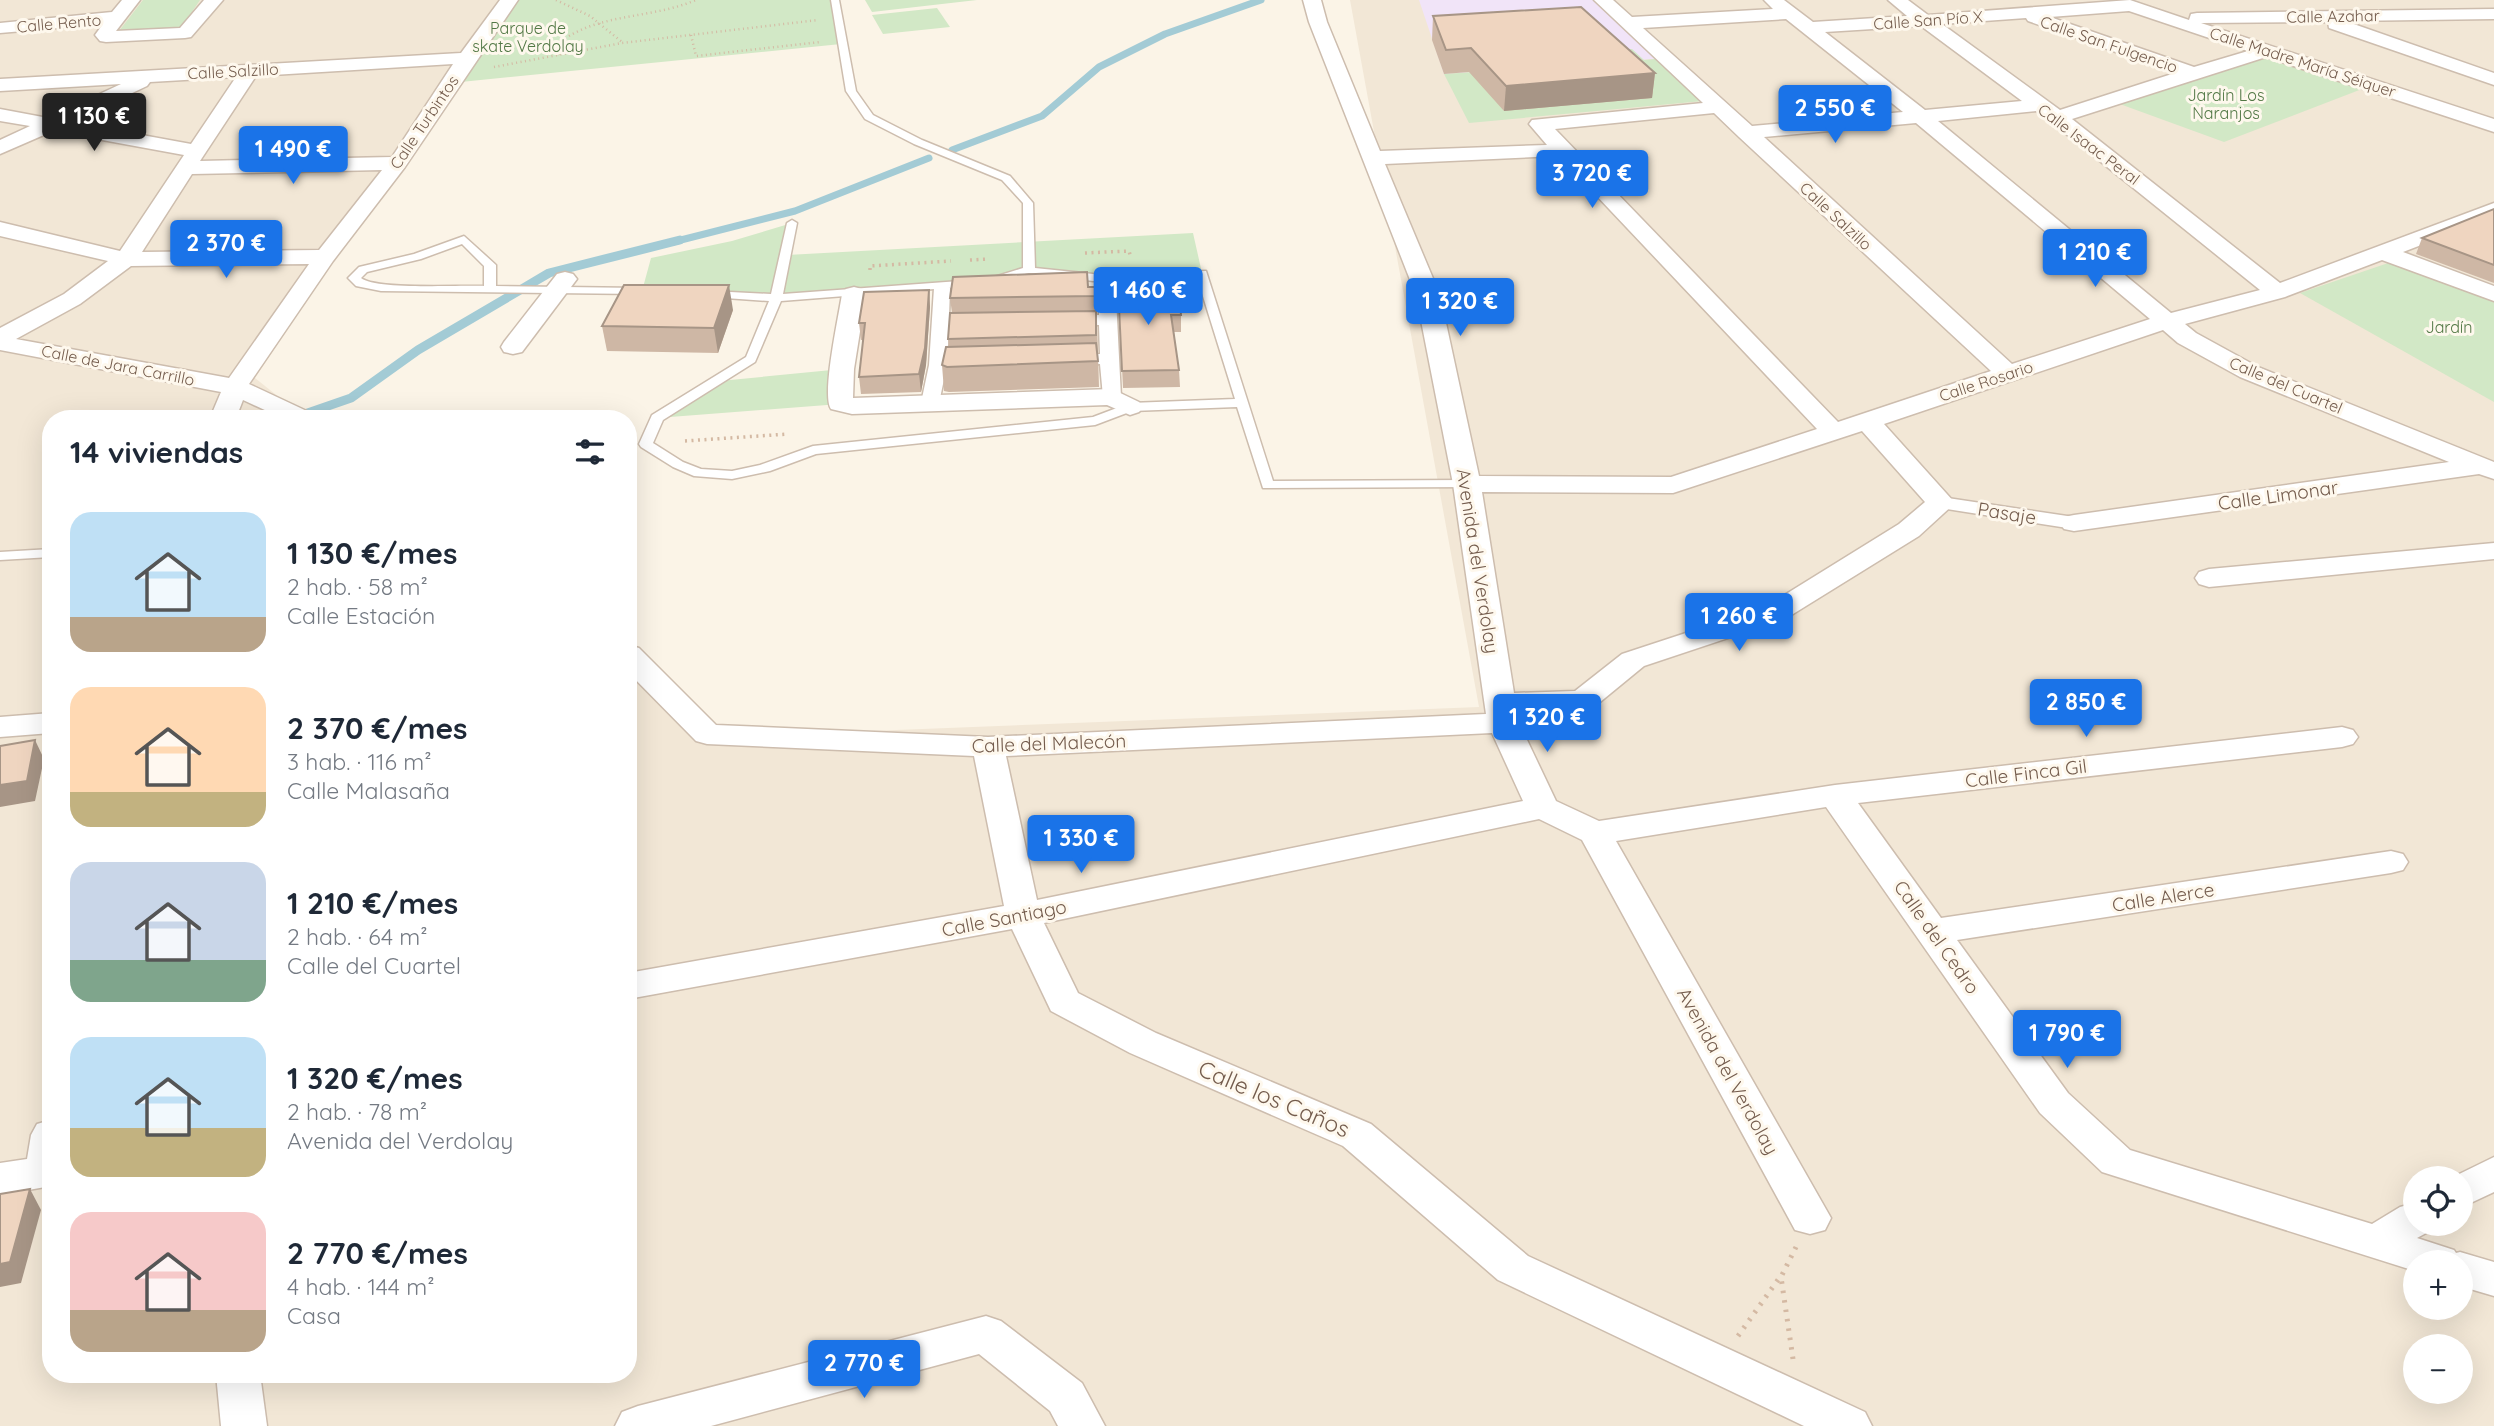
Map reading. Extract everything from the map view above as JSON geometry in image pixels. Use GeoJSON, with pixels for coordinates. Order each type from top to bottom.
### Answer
{"type":"FeatureCollection","features":[{"type":"Feature","properties":{"kind":"street"},"geometry":{"type":"LineString","coordinates":[[131,0],[104,35],[106,37],[187,32],[214,0]]}},
{"type":"Feature","properties":{"kind":"street","name":"Calle Turbintos"},"geometry":{"type":"LineString","coordinates":[[226,410],[235,387],[325,257],[398,163],[461,66],[509,0]]}},
{"type":"Feature","properties":{"kind":"street","name":"Avenida del Verdolay"},"geometry":{"type":"LineString","coordinates":[[1312,0],[1318,22],[1428,295],[1467,484],[1502,713],[1543,807]]}},
{"type":"Feature","properties":{"kind":"street","name":"Calle Salzillo"},"geometry":{"type":"LineString","coordinates":[[1604,0],[2008,374]]}},
{"type":"Feature","properties":{"kind":"street","name":"Calle Isaac Peral"},"geometry":{"type":"LineString","coordinates":[[1897,0],[2057,117],[2277,292]]}},
{"type":"Feature","properties":{"kind":"street"},"geometry":{"type":"LineString","coordinates":[[2223,0],[2246,17]]}},
{"type":"Feature","properties":{"kind":"street","name":"Calle San Pío X"},"geometry":{"type":"LineString","coordinates":[[1811,28],[2023,13],[2120,3]]}},
{"type":"Feature","properties":{"kind":"street","name":"Calle Madre María Séiquer"},"geometry":{"type":"LineString","coordinates":[[2120,3],[2494,126]]}},
{"type":"Feature","properties":{"kind":"street"},"geometry":{"type":"LineString","coordinates":[[1630,23],[1782,7]]}},
{"type":"Feature","properties":{"kind":"street","name":"Calle del Cuartel"},"geometry":{"type":"LineString","coordinates":[[1782,7],[1920,116],[2187,338],[2249,372],[2488,468]]}},
{"type":"Feature","properties":{"kind":"street","name":"Calle San Fulgencio"},"geometry":{"type":"LineString","coordinates":[[2023,13],[2195,74]]}},
{"type":"Feature","properties":{"kind":"street","name":"Calle Azahar"},"geometry":{"type":"LineString","coordinates":[[2171,18],[2494,14]]}},
{"type":"Feature","properties":{"kind":"street"},"geometry":{"type":"LineString","coordinates":[[2314,16],[2494,79]]}},
{"type":"Feature","properties":{"kind":"street","name":"Calle Rento"},"geometry":{"type":"LineString","coordinates":[[0,28],[118,17]]}},
{"type":"Feature","properties":{"kind":"street"},"geometry":{"type":"LineString","coordinates":[[2057,117],[2269,50]]}},
{"type":"Feature","properties":{"kind":"street","name":"Calle Salzillo"},"geometry":{"type":"LineString","coordinates":[[0,85],[250,70],[461,66]]}},
{"type":"Feature","properties":{"kind":"street"},"geometry":{"type":"LineString","coordinates":[[0,340],[72,299],[126,259],[250,70]]}},
{"type":"Feature","properties":{"kind":"street"},"geometry":{"type":"LineString","coordinates":[[0,148],[154,76]]}},
{"type":"Feature","properties":{"kind":"street"},"geometry":{"type":"LineString","coordinates":[[1746,132],[2038,105]]}},
{"type":"Feature","properties":{"kind":"street"},"geometry":{"type":"LineString","coordinates":[[1718,107],[1539,124],[1833,431]]}},
{"type":"Feature","properties":{"kind":"street"},"geometry":{"type":"LineString","coordinates":[[0,115],[52,124],[191,160],[398,163]]}},
{"type":"Feature","properties":{"kind":"street"},"geometry":{"type":"LineString","coordinates":[[1372,158],[1564,150]]}},
{"type":"Feature","properties":{"kind":"street","name":"Calle Rosario"},"geometry":{"type":"LineString","coordinates":[[1467,484],[1673,485],[2168,321],[2277,292],[2494,209]]}},
{"type":"Feature","properties":{"kind":"street"},"geometry":{"type":"LineString","coordinates":[[0,229],[126,259],[325,257]]}},
{"type":"Feature","properties":{"kind":"street"},"geometry":{"type":"LineString","coordinates":[[2383,252],[2494,294]]}},
{"type":"Feature","properties":{"kind":"street"},"geometry":{"type":"LineString","coordinates":[[854,294],[842,369],[840,404],[1121,402],[1107,359],[1107,278]]}},
{"type":"Feature","properties":{"kind":"street"},"geometry":{"type":"LineString","coordinates":[[513,347],[561,285]]}},
{"type":"Feature","properties":{"kind":"street"},"geometry":{"type":"LineString","coordinates":[[930,403],[944,364],[941,322],[943,288]]}},
{"type":"Feature","properties":{"kind":"street"},"geometry":{"type":"LineString","coordinates":[[1044,321],[1109,320]]}},
{"type":"Feature","properties":{"kind":"street"},"geometry":{"type":"LineString","coordinates":[[941,322],[993,321]]}},
{"type":"Feature","properties":{"kind":"street","name":"Calle de Jara Carrillo"},"geometry":{"type":"LineString","coordinates":[[0,340],[235,387]]}},
{"type":"Feature","properties":{"kind":"street"},"geometry":{"type":"LineString","coordinates":[[1055,361],[1107,359]]}},
{"type":"Feature","properties":{"kind":"street"},"geometry":{"type":"LineString","coordinates":[[235,387],[285,410]]}},
{"type":"Feature","properties":{"kind":"street"},"geometry":{"type":"LineString","coordinates":[[1867,420],[1941,503]]}},
{"type":"Feature","properties":{"kind":"street","name":"Calle Limonar"},"geometry":{"type":"LineString","coordinates":[[2074,523],[2488,468]]}},
{"type":"Feature","properties":{"kind":"street","name":"Pasaje"},"geometry":{"type":"LineString","coordinates":[[1941,503],[2074,523]]}},
{"type":"Feature","properties":{"kind":"street","name":"Calle del Malecón"},"geometry":{"type":"LineString","coordinates":[[637,663],[707,734],[988,747],[1502,713],[1583,700],[1633,660],[1775,613],[1909,530],[1941,503]]}},
{"type":"Feature","properties":{"kind":"street"},"geometry":{"type":"LineString","coordinates":[[2209,578],[2494,551]]}},
{"type":"Feature","properties":{"kind":"street"},"geometry":{"type":"LineString","coordinates":[[0,727],[42,724]]}},
{"type":"Feature","properties":{"kind":"street","name":"Calle Finca Gil"},"geometry":{"type":"LineString","coordinates":[[1835,795],[2343,737]]}},
{"type":"Feature","properties":{"kind":"street","name":"Calle los Caños"},"geometry":{"type":"LineString","coordinates":[[988,747],[1023,915],[1063,1002],[1143,1043],[1357,1135],[1513,1268],[1849,1426]]}},
{"type":"Feature","properties":{"kind":"street"},"geometry":{"type":"LineString","coordinates":[[1543,807],[1595,833],[1835,795]]}},
{"type":"Feature","properties":{"kind":"street","name":"Calle del Cedro"},"geometry":{"type":"LineString","coordinates":[[1835,795],[2054,1103],[2116,1161],[2403,1250]]}},
{"type":"Feature","properties":{"kind":"street","name":"Calle Santiago"},"geometry":{"type":"LineString","coordinates":[[637,984],[1023,915],[1543,807]]}},
{"type":"Feature","properties":{"kind":"street","name":"Avenida del Verdolay"},"geometry":{"type":"LineString","coordinates":[[1595,833],[1810,1218]]}},
{"type":"Feature","properties":{"kind":"street","name":"Calle Alerce"},"geometry":{"type":"LineString","coordinates":[[1934,931],[2391,862]]}},
{"type":"Feature","properties":{"kind":"street"},"geometry":{"type":"LineString","coordinates":[[0,1179],[42,1162]]}},
{"type":"Feature","properties":{"kind":"street"},"geometry":{"type":"LineString","coordinates":[[2473,1185],[2494,1173]]}},
{"type":"Feature","properties":{"kind":"street"},"geometry":{"type":"LineString","coordinates":[[2377,1242],[2403,1226]]}},
{"type":"Feature","properties":{"kind":"street"},"geometry":{"type":"LineString","coordinates":[[2473,1273],[2494,1279]]}},
{"type":"Feature","properties":{"kind":"street"},"geometry":{"type":"LineString","coordinates":[[638,1426],[986,1334],[1066,1397],[1082,1426]]}},
{"type":"Feature","properties":{"kind":"street"},"geometry":{"type":"LineString","coordinates":[[239,1383],[244,1426]]}},
{"type":"Feature","properties":{"kind":"lane"},"geometry":{"type":"LineString","coordinates":[[835,0],[851,90],[869,117],[918,142],[1006,178],[1028,203],[1029,270]]}},
{"type":"Feature","properties":{"kind":"lane"},"geometry":{"type":"LineString","coordinates":[[792,223],[776,298],[751,359],[657,418],[646,444],[684,468],[730,477],[784,462],[813,450],[1096,421],[1121,402],[1242,403]]}},
{"type":"Feature","properties":{"kind":"lane"},"geometry":{"type":"LineString","coordinates":[[490,289],[490,265],[464,239],[417,257],[363,269],[354,278],[360,284],[381,288],[532,290],[561,285],[655,291]]}},
{"type":"Feature","properties":{"kind":"lane"},"geometry":{"type":"LineString","coordinates":[[695,293],[776,298],[943,288],[1000,280],[1029,270],[1053,276],[1107,278],[1202,273],[1268,485],[1467,484]]}},
{"type":"Feature","properties":{"kind":"lane"},"geometry":{"type":"LineString","coordinates":[[0,556],[42,554]]}},
{"type":"Feature","properties":{"kind":"path"},"geometry":{"type":"LineString","coordinates":[[556,0],[598,23],[622,43]]}},
{"type":"Feature","properties":{"kind":"path"},"geometry":{"type":"LineString","coordinates":[[559,55],[555,46],[572,30],[676,10],[695,0]]}},
{"type":"Feature","properties":{"kind":"path"},"geometry":{"type":"LineString","coordinates":[[461,66],[559,55],[622,43],[839,18]]}},
{"type":"Feature","properties":{"kind":"path"},"geometry":{"type":"LineString","coordinates":[[691,35],[696,56],[841,40]]}},
{"type":"Feature","properties":{"kind":"path"},"geometry":{"type":"LineString","coordinates":[[646,444],[798,434]]}},
{"type":"Feature","properties":{"kind":"path"},"geometry":{"type":"LineString","coordinates":[[1719,1363],[1781,1276],[1810,1218]]}},
{"type":"Feature","properties":{"kind":"path"},"geometry":{"type":"LineString","coordinates":[[1781,1276],[1800,1401]]}},
{"type":"Feature","properties":{"kind":"shaded area"},"geometry":{"type":"Polygon","coordinates":[[[0,0],[514,0],[467,58],[255,378],[295,410],[42,410],[42,1383],[637,1383],[637,676],[717,737],[1479,707],[1350,0],[2494,0],[2494,1426],[0,1426],[0,0]]]}},
{"type":"Feature","properties":{"kind":"shaded area"},"geometry":{"type":"Polygon","coordinates":[[[1419,0],[1603,0],[1666,58],[1444,74],[1419,0]]]}},
{"type":"Feature","properties":{"kind":"green space"},"geometry":{"type":"Polygon","coordinates":[[[143,0],[200,0],[181,28],[119,31],[143,0]]]}},
{"type":"Feature","properties":{"kind":"green space","name":"Parque de skate Verdolay"},"geometry":{"type":"Polygon","coordinates":[[[509,0],[835,0],[841,44],[451,83],[509,0]]]}},
{"type":"Feature","properties":{"kind":"green space"},"geometry":{"type":"Polygon","coordinates":[[[865,0],[977,0],[872,12],[865,0]]]}},
{"type":"Feature","properties":{"kind":"green space"},"geometry":{"type":"Polygon","coordinates":[[[937,8],[950,27],[883,34],[872,15],[937,8]]]}},
{"type":"Feature","properties":{"kind":"green space"},"geometry":{"type":"Polygon","coordinates":[[[1632,49],[1644,60],[1666,58],[1703,101],[1469,123],[1444,74],[1577,65],[1570,53],[1632,49]]]}},
{"type":"Feature","properties":{"kind":"green space","name":"Jardín Los Naranjos"},"geometry":{"type":"Polygon","coordinates":[[[2268,56],[2362,89],[2224,142],[2117,103],[2268,56]]]}},
{"type":"Feature","properties":{"kind":"green space"},"geometry":{"type":"Polygon","coordinates":[[[792,223],[787,255],[1193,233],[1202,273],[1107,278],[1029,270],[1000,280],[776,298],[642,291],[651,258],[732,241],[792,223]]]}},
{"type":"Feature","properties":{"kind":"green space","name":"Jardín"},"geometry":{"type":"Polygon","coordinates":[[[2397,260],[2494,298],[2494,402],[2300,293],[2397,260]]]}},
{"type":"Feature","properties":{"kind":"green space"},"geometry":{"type":"Polygon","coordinates":[[[842,369],[840,404],[657,418],[720,381],[842,369]]]}},
{"type":"Feature","properties":{"kind":"building"},"geometry":{"type":"Polygon","coordinates":[[[1581,7],[1655,73],[1506,86],[1471,48],[1446,50],[1433,16],[1581,7]]]}},
{"type":"Feature","properties":{"kind":"building"},"geometry":{"type":"Polygon","coordinates":[[[2494,209],[2494,265],[2422,238],[2494,209]]]}},
{"type":"Feature","properties":{"kind":"building"},"geometry":{"type":"Polygon","coordinates":[[[1087,272],[1088,287],[1096,287],[1096,296],[950,298],[953,277],[1087,272]]]}},
{"type":"Feature","properties":{"kind":"building"},"geometry":{"type":"Polygon","coordinates":[[[624,285],[729,285],[714,328],[602,326],[624,285]]]}},
{"type":"Feature","properties":{"kind":"building"},"geometry":{"type":"Polygon","coordinates":[[[1178,285],[1181,315],[1171,315],[1179,370],[1122,371],[1118,286],[1178,285]]]}},
{"type":"Feature","properties":{"kind":"building"},"geometry":{"type":"Polygon","coordinates":[[[929,290],[925,348],[919,374],[859,377],[865,323],[859,323],[864,292],[929,290]]]}},
{"type":"Feature","properties":{"kind":"building"},"geometry":{"type":"Polygon","coordinates":[[[1096,311],[1096,335],[948,339],[950,313],[1096,311]]]}},
{"type":"Feature","properties":{"kind":"building"},"geometry":{"type":"Polygon","coordinates":[[[1096,343],[1098,361],[947,367],[942,365],[946,347],[1096,343]]]}},
{"type":"Feature","properties":{"kind":"building"},"geometry":{"type":"Polygon","coordinates":[[[35,740],[27,781],[0,785],[0,746],[35,740]]]}},
{"type":"Feature","properties":{"kind":"building"},"geometry":{"type":"Polygon","coordinates":[[[30,1189],[10,1262],[0,1264],[0,1194],[30,1189]]]}},
{"type":"Feature","properties":{"kind":"waterway"},"geometry":{"type":"LineString","coordinates":[[952,150],[1042,116],[1099,67],[1165,34],[1261,0]]}},
{"type":"Feature","properties":{"kind":"waterway"},"geometry":{"type":"LineString","coordinates":[[673,242],[795,211],[929,158]]}},
{"type":"Feature","properties":{"kind":"waterway"},"geometry":{"type":"LineString","coordinates":[[316,410],[351,398],[418,350],[549,273],[680,240]]}}]}
